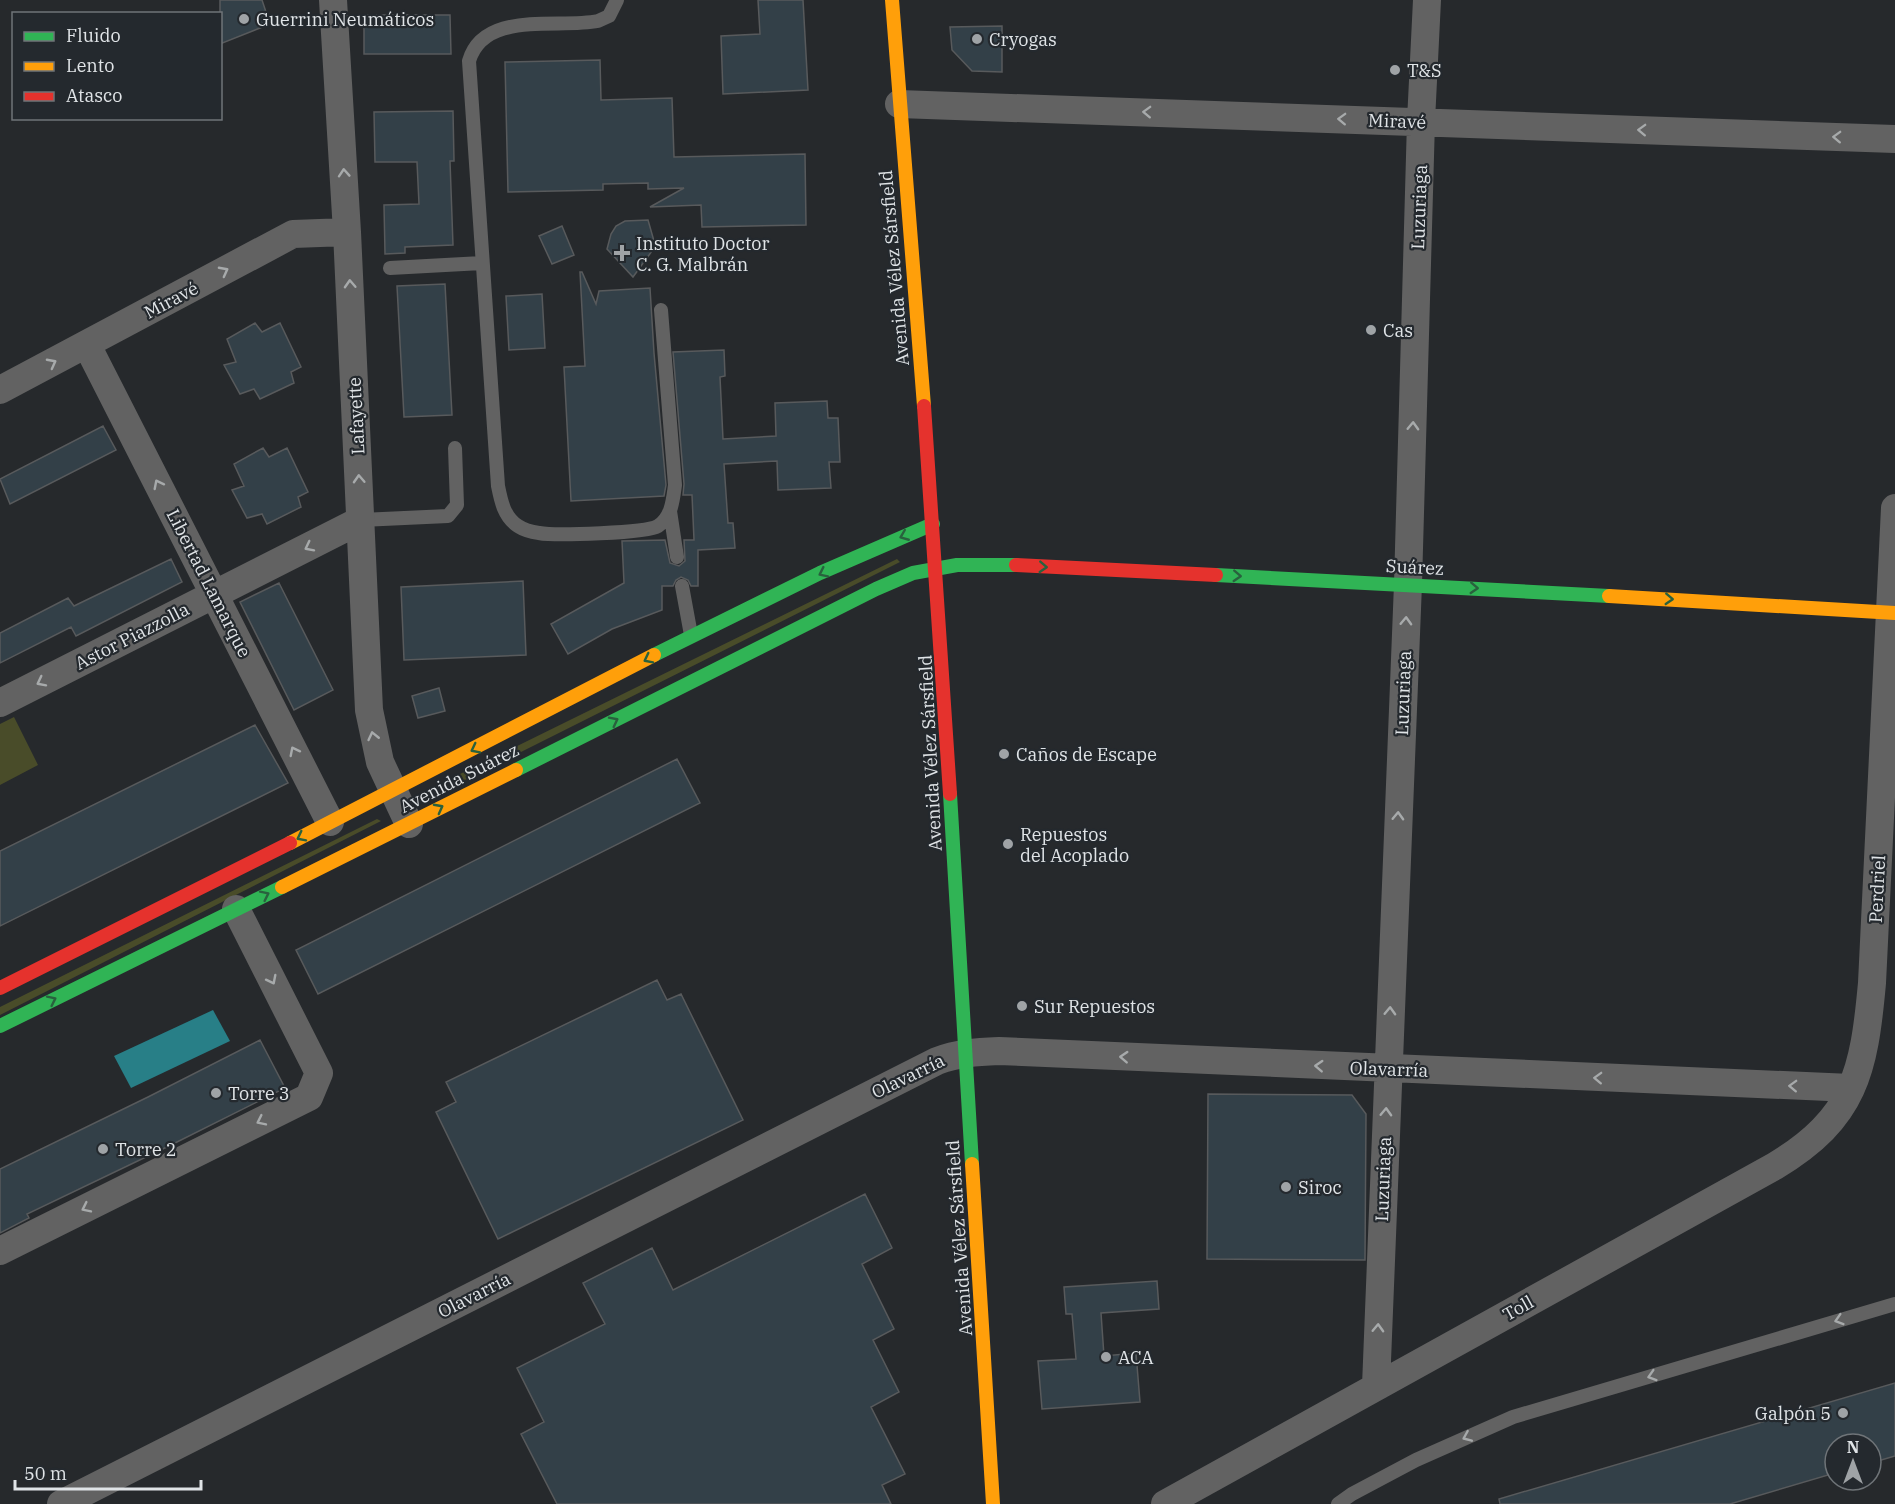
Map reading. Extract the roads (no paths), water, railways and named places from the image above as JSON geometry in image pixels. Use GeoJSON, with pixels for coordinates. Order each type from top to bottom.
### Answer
{"type":"FeatureCollection","features":[{"type":"Feature","properties":{"kind":"street","name":"Lafayette"},"geometry":{"type":"LineString","coordinates":[[333,0],[347,232],[369,710],[380,762],[409,824]]}},
{"type":"Feature","properties":{"kind":"street","name":"Avenida Vélez Sársfield"},"geometry":{"type":"LineString","coordinates":[[892,0],[936,568],[993,1504]]}},
{"type":"Feature","properties":{"kind":"street","name":"Luzuriaga"},"geometry":{"type":"LineString","coordinates":[[1376,1386],[1408,584],[1421,121],[1427,0]]}},
{"type":"Feature","properties":{"kind":"street","name":"Miravé"},"geometry":{"type":"LineString","coordinates":[[899,104],[1895,139]]}},
{"type":"Feature","properties":{"kind":"street","name":"Miravé"},"geometry":{"type":"LineString","coordinates":[[0,390],[293,234],[347,232]]}},
{"type":"Feature","properties":{"kind":"street","name":"Libertad Lamarque"},"geometry":{"type":"LineString","coordinates":[[87,345],[330,822]]}},
{"type":"Feature","properties":{"kind":"street","name":"Perdriel"},"geometry":{"type":"LineString","coordinates":[[1851,1088],[1865,1047],[1872,983],[1893,613],[1895,508]]}},
{"type":"Feature","properties":{"kind":"street","name":"Astor Piazzolla"},"geometry":{"type":"LineString","coordinates":[[0,703],[361,520]]}},
{"type":"Feature","properties":{"kind":"street","name":"Avenida Suárez"},"geometry":{"type":"LineString","coordinates":[[0,988],[392,791],[691,637],[875,547],[933,524]]}},
{"type":"Feature","properties":{"kind":"street","name":"Suárez"},"geometry":{"type":"LineString","coordinates":[[936,568],[984,564],[1408,584],[1893,613]]}},
{"type":"Feature","properties":{"kind":"street","name":"Avenida Suárez"},"geometry":{"type":"LineString","coordinates":[[0,1026],[409,824],[876,589],[913,573],[936,568]]}},
{"type":"Feature","properties":{"kind":"street"},"geometry":{"type":"LineString","coordinates":[[0,1251],[309,1097],[319,1073],[236,909]]}},
{"type":"Feature","properties":{"kind":"street","name":"Olavarría"},"geometry":{"type":"LineString","coordinates":[[61,1504],[937,1061],[966,1053],[1011,1052],[1851,1088]]}},
{"type":"Feature","properties":{"kind":"street","name":"Toll"},"geometry":{"type":"LineString","coordinates":[[1165,1504],[1801,1150],[1831,1120],[1851,1088]]}},
{"type":"Feature","properties":{"kind":"lane"},"geometry":{"type":"LineString","coordinates":[[617,0],[609,16],[598,21],[499,28],[484,36],[472,50],[469,61],[498,486],[503,507],[509,518],[526,530],[557,534],[652,528],[659,525],[670,511]]}},
{"type":"Feature","properties":{"kind":"lane"},"geometry":{"type":"LineString","coordinates":[[390,268],[482,263]]}},
{"type":"Feature","properties":{"kind":"lane"},"geometry":{"type":"LineString","coordinates":[[661,310],[675,485],[670,511],[677,557]]}},
{"type":"Feature","properties":{"kind":"lane"},"geometry":{"type":"LineString","coordinates":[[361,520],[448,516],[457,505],[455,448]]}},
{"type":"Feature","properties":{"kind":"lane"},"geometry":{"type":"LineString","coordinates":[[682,586],[691,637]]}},
{"type":"Feature","properties":{"kind":"lane"},"geometry":{"type":"LineString","coordinates":[[1338,1504],[1352,1494],[1416,1460],[1513,1417],[1895,1304]]}},
{"type":"Feature","properties":{"kind":"water"},"geometry":{"type":"Polygon","coordinates":[[[213,1010],[230,1041],[131,1088],[114,1056],[213,1010]]]}},
{"type":"Feature","properties":{"kind":"place","name":"Guerrini Neumáticos"},"geometry":{"type":"Point","coordinates":[244,19]}},
{"type":"Feature","properties":{"kind":"place","name":"Cryogas"},"geometry":{"type":"Point","coordinates":[977,39]}},
{"type":"Feature","properties":{"kind":"place","name":"T&S"},"geometry":{"type":"Point","coordinates":[1395,70]}},
{"type":"Feature","properties":{"kind":"place","name":"Instituto Doctor C. G. Malbrán"},"geometry":{"type":"Point","coordinates":[622,253]}},
{"type":"Feature","properties":{"kind":"place","name":"Cas"},"geometry":{"type":"Point","coordinates":[1371,330]}},
{"type":"Feature","properties":{"kind":"place","name":"Caños de Escape"},"geometry":{"type":"Point","coordinates":[1004,754]}},
{"type":"Feature","properties":{"kind":"place","name":"Repuestos del Acoplado"},"geometry":{"type":"Point","coordinates":[1008,844]}},
{"type":"Feature","properties":{"kind":"place","name":"Sur Repuestos"},"geometry":{"type":"Point","coordinates":[1022,1006]}},
{"type":"Feature","properties":{"kind":"place","name":"Torre 3"},"geometry":{"type":"Point","coordinates":[216,1093]}},
{"type":"Feature","properties":{"kind":"place","name":"Torre 2"},"geometry":{"type":"Point","coordinates":[103,1149]}},
{"type":"Feature","properties":{"kind":"place","name":"Siroc"},"geometry":{"type":"Point","coordinates":[1286,1187]}},
{"type":"Feature","properties":{"kind":"place","name":"ACA"},"geometry":{"type":"Point","coordinates":[1106,1357]}},
{"type":"Feature","properties":{"kind":"place","name":"Galpón 5"},"geometry":{"type":"Point","coordinates":[1843,1413]}}]}
